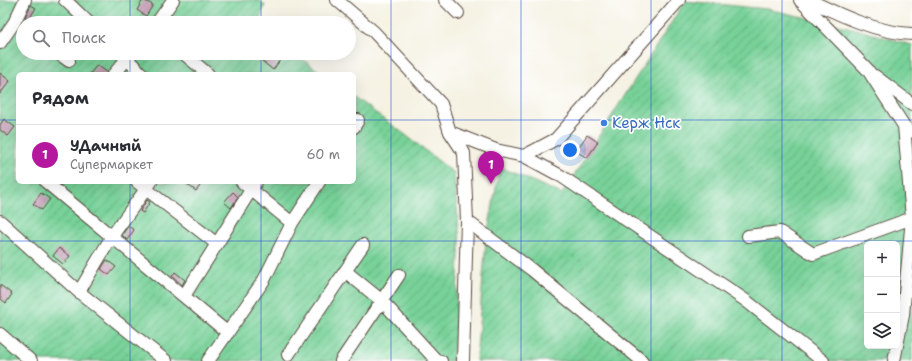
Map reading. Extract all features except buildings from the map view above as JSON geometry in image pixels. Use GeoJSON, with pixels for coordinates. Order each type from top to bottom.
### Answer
{"type":"FeatureCollection","features":[{"type":"Feature","properties":{"kind":"street"},"geometry":{"type":"LineString","coordinates":[[21,16],[25,0]]}},
{"type":"Feature","properties":{"kind":"street"},"geometry":{"type":"LineString","coordinates":[[66,0],[82,16]]}},
{"type":"Feature","properties":{"kind":"street"},"geometry":{"type":"LineString","coordinates":[[162,16],[173,0]]}},
{"type":"Feature","properties":{"kind":"street"},"geometry":{"type":"LineString","coordinates":[[337,0],[356,16]]}},
{"type":"Feature","properties":{"kind":"street"},"geometry":{"type":"LineString","coordinates":[[445,0],[458,13]]}},
{"type":"Feature","properties":{"kind":"street"},"geometry":{"type":"LineString","coordinates":[[524,156],[556,139],[679,0]]}},
{"type":"Feature","properties":{"kind":"street"},"geometry":{"type":"LineString","coordinates":[[800,0],[868,70],[912,104]]}},
{"type":"Feature","properties":{"kind":"street"},"geometry":{"type":"LineString","coordinates":[[809,0],[844,17],[901,34],[912,34]]}},
{"type":"Feature","properties":{"kind":"street"},"geometry":{"type":"LineString","coordinates":[[356,16],[374,32],[441,104],[450,132],[464,154],[467,221],[464,361]]}},
{"type":"Feature","properties":{"kind":"street"},"geometry":{"type":"LineString","coordinates":[[0,43],[16,28]]}},
{"type":"Feature","properties":{"kind":"street"},"geometry":{"type":"LineString","coordinates":[[115,72],[123,60]]}},
{"type":"Feature","properties":{"kind":"street"},"geometry":{"type":"LineString","coordinates":[[130,60],[140,72]]}},
{"type":"Feature","properties":{"kind":"street"},"geometry":{"type":"LineString","coordinates":[[191,60],[206,72]]}},
{"type":"Feature","properties":{"kind":"street"},"geometry":{"type":"LineString","coordinates":[[868,70],[908,130],[912,218],[908,318],[894,361]]}},
{"type":"Feature","properties":{"kind":"street"},"geometry":{"type":"LineString","coordinates":[[450,132],[496,150],[524,156],[561,176],[745,300],[823,361]]}},
{"type":"Feature","properties":{"kind":"street"},"geometry":{"type":"LineString","coordinates":[[48,184],[228,333]]}},
{"type":"Feature","properties":{"kind":"street"},"geometry":{"type":"LineString","coordinates":[[79,292],[145,184],[217,244]]}},
{"type":"Feature","properties":{"kind":"street"},"geometry":{"type":"LineString","coordinates":[[208,361],[264,280],[292,223],[318,184]]}},
{"type":"Feature","properties":{"kind":"street"},"geometry":{"type":"LineString","coordinates":[[184,296],[254,186],[292,223]]}},
{"type":"Feature","properties":{"kind":"street"},"geometry":{"type":"LineString","coordinates":[[748,236],[780,232],[813,254],[912,218]]}},
{"type":"Feature","properties":{"kind":"street"},"geometry":{"type":"LineString","coordinates":[[0,221],[79,292],[166,361]]}},
{"type":"Feature","properties":{"kind":"street"},"geometry":{"type":"LineString","coordinates":[[467,221],[532,270],[642,361]]}},
{"type":"Feature","properties":{"kind":"street"},"geometry":{"type":"LineString","coordinates":[[288,355],[363,245]]}},
{"type":"Feature","properties":{"kind":"street"},"geometry":{"type":"LineString","coordinates":[[345,271],[382,301],[437,361]]}},
{"type":"Feature","properties":{"kind":"street"},"geometry":{"type":"LineString","coordinates":[[341,361],[398,275]]}},
{"type":"Feature","properties":{"kind":"street"},"geometry":{"type":"LineString","coordinates":[[0,334],[31,361]]}},
{"type":"Feature","properties":{"kind":"green space"},"geometry":{"type":"Polygon","coordinates":[[[0,0],[258,0],[265,5],[261,16],[16,16],[16,60],[304,60],[320,72],[16,72],[16,184],[356,184],[356,98],[454,173],[460,242],[453,361],[0,361],[0,0]]]}},
{"type":"Feature","properties":{"kind":"green space"},"geometry":{"type":"Polygon","coordinates":[[[685,1],[768,9],[852,28],[912,45],[912,361],[476,361],[486,241],[500,167],[562,194],[685,1]]]}},
{"type":"Feature","properties":{"kind":"place","name":"Керж Нск"},"geometry":{"type":"Point","coordinates":[604,123]}},
{"type":"Feature","properties":{"kind":"place","name":"УДачный"},"geometry":{"type":"Point","coordinates":[491,184]}}]}
